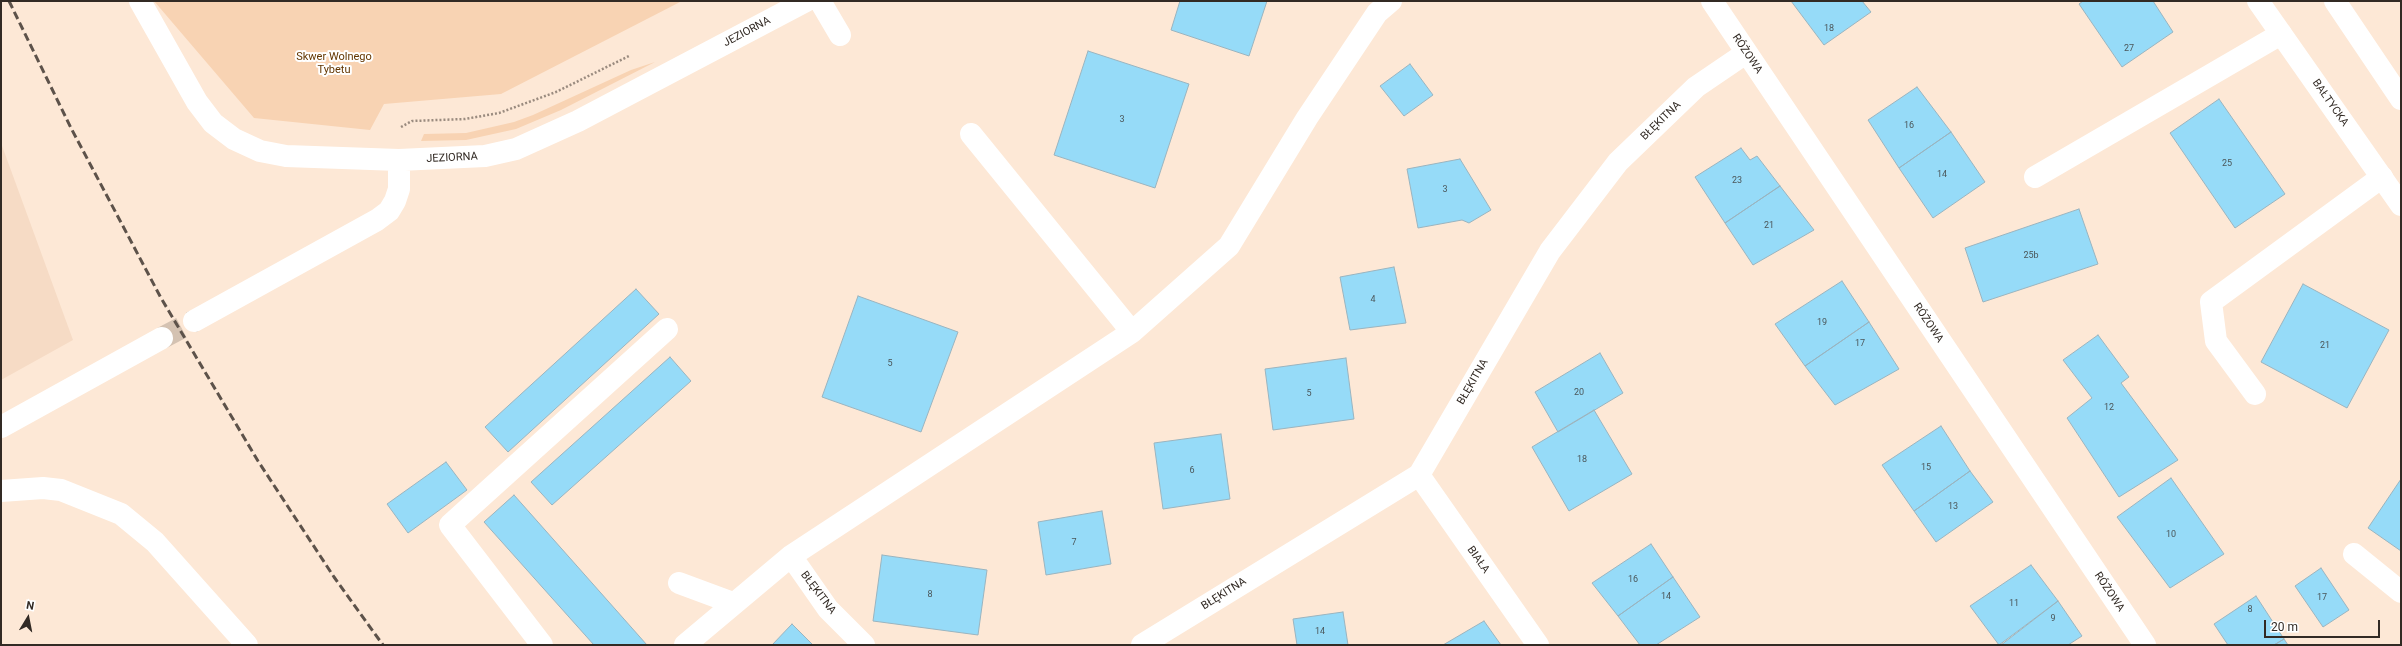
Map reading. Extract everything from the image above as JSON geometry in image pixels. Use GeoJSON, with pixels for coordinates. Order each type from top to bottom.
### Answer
{"type":"FeatureCollection","features":[{"type":"Feature","properties":{"kind":"street","name":"JEZIORNA"},"geometry":{"type":"LineString","coordinates":[[140,1],[198,102],[213,123],[234,139],[260,151],[286,156],[399,160],[478,156],[516,149],[578,121],[806,1]]}},
{"type":"Feature","properties":{"kind":"street"},"geometry":{"type":"LineString","coordinates":[[820,1],[840,35]]}},
{"type":"Feature","properties":{"kind":"street"},"geometry":{"type":"LineString","coordinates":[[685,645],[733,603],[791,556],[1132,332],[1229,246],[1307,118],[1376,13],[1391,1]]}},
{"type":"Feature","properties":{"kind":"street","name":"RÓŻOWA"},"geometry":{"type":"LineString","coordinates":[[1712,1],[2145,645]]}},
{"type":"Feature","properties":{"kind":"street","name":"BAŁTYCKA"},"geometry":{"type":"LineString","coordinates":[[2258,1],[2401,206]]}},
{"type":"Feature","properties":{"kind":"street"},"geometry":{"type":"LineString","coordinates":[[2335,1],[2401,99]]}},
{"type":"Feature","properties":{"kind":"street"},"geometry":{"type":"LineString","coordinates":[[2035,177],[2281,34]]}},
{"type":"Feature","properties":{"kind":"street","name":"BŁĘKITNA"},"geometry":{"type":"LineString","coordinates":[[1142,645],[1419,475],[1550,251],[1618,162],[1696,88],[1746,52]]}},
{"type":"Feature","properties":{"kind":"street"},"geometry":{"type":"LineString","coordinates":[[971,134],[1132,332]]}},
{"type":"Feature","properties":{"kind":"street"},"geometry":{"type":"LineString","coordinates":[[194,321],[377,220],[389,211],[399,189],[399,160]]}},
{"type":"Feature","properties":{"kind":"street"},"geometry":{"type":"LineString","coordinates":[[2255,394],[2216,341],[2211,302],[2382,177]]}},
{"type":"Feature","properties":{"kind":"street"},"geometry":{"type":"LineString","coordinates":[[542,645],[450,525],[667,329]]}},
{"type":"Feature","properties":{"kind":"street"},"geometry":{"type":"LineString","coordinates":[[1,427],[162,338]]}},
{"type":"Feature","properties":{"kind":"street","name":"BIAŁA"},"geometry":{"type":"LineString","coordinates":[[1419,475],[1538,645]]}},
{"type":"Feature","properties":{"kind":"street"},"geometry":{"type":"LineString","coordinates":[[1,491],[43,488],[61,490],[86,498],[121,514],[156,542],[247,645]]}},
{"type":"Feature","properties":{"kind":"street"},"geometry":{"type":"LineString","coordinates":[[2354,554],[2401,592]]}},
{"type":"Feature","properties":{"kind":"street","name":"BŁĘKITNA"},"geometry":{"type":"LineString","coordinates":[[791,556],[828,610],[864,645]]}},
{"type":"Feature","properties":{"kind":"street"},"geometry":{"type":"LineString","coordinates":[[679,583],[733,603]]}},
{"type":"Feature","properties":{"kind":"path"},"geometry":{"type":"LineString","coordinates":[[399,160],[400,133],[402,126],[406,123],[465,119],[499,113],[556,92],[632,54]]}},
{"type":"Feature","properties":{"kind":"shaded area"},"geometry":{"type":"Polygon","coordinates":[[[1,143],[73,340],[1,380],[1,143]]]}},
{"type":"Feature","properties":{"kind":"green space","name":"Skwer Wolnego Tybetu"},"geometry":{"type":"Polygon","coordinates":[[[154,1],[682,1],[501,94],[384,104],[370,130],[254,118],[154,1]]]}},
{"type":"Feature","properties":{"kind":"green space"},"geometry":{"type":"Polygon","coordinates":[[[655,62],[561,110],[516,129],[466,140],[421,141],[424,134],[466,133],[514,122],[533,115],[631,70],[655,62]]]}},
{"type":"Feature","properties":{"kind":"building"},"geometry":{"type":"Polygon","coordinates":[[[1180,1],[1267,1],[1249,56],[1171,30],[1180,1]]]}},
{"type":"Feature","properties":{"kind":"building"},"geometry":{"type":"Polygon","coordinates":[[[1791,1],[1862,1],[1871,12],[1824,45],[1791,1]]]}},
{"type":"Feature","properties":{"kind":"building"},"geometry":{"type":"Polygon","coordinates":[[[2083,1],[2153,1],[2173,32],[2122,67],[2079,4],[2083,1]]]}},
{"type":"Feature","properties":{"kind":"building"},"geometry":{"type":"Polygon","coordinates":[[[1088,51],[1189,84],[1155,188],[1054,155],[1088,51]]]}},
{"type":"Feature","properties":{"kind":"building"},"geometry":{"type":"Polygon","coordinates":[[[1410,64],[1433,95],[1404,116],[1380,86],[1410,64]]]}},
{"type":"Feature","properties":{"kind":"building"},"geometry":{"type":"Polygon","coordinates":[[[1917,87],[1951,132],[1899,168],[1868,120],[1917,87]]]}},
{"type":"Feature","properties":{"kind":"building"},"geometry":{"type":"Polygon","coordinates":[[[2219,99],[2285,194],[2235,228],[2170,133],[2219,99]]]}},
{"type":"Feature","properties":{"kind":"building"},"geometry":{"type":"Polygon","coordinates":[[[1951,132],[1985,182],[1933,218],[1899,168],[1951,132]]]}},
{"type":"Feature","properties":{"kind":"building"},"geometry":{"type":"Polygon","coordinates":[[[1741,148],[1750,160],[1757,156],[1780,186],[1725,223],[1695,177],[1741,148]]]}},
{"type":"Feature","properties":{"kind":"building"},"geometry":{"type":"Polygon","coordinates":[[[1460,159],[1491,210],[1469,223],[1462,220],[1418,228],[1407,169],[1460,159]]]}},
{"type":"Feature","properties":{"kind":"building"},"geometry":{"type":"Polygon","coordinates":[[[1780,186],[1814,230],[1753,265],[1725,223],[1780,186]]]}},
{"type":"Feature","properties":{"kind":"building"},"geometry":{"type":"Polygon","coordinates":[[[2079,209],[2098,264],[1983,302],[1965,248],[2079,209]]]}},
{"type":"Feature","properties":{"kind":"building"},"geometry":{"type":"Polygon","coordinates":[[[1394,267],[1406,323],[1350,330],[1340,277],[1394,267]]]}},
{"type":"Feature","properties":{"kind":"building"},"geometry":{"type":"Polygon","coordinates":[[[1842,281],[1869,322],[1805,366],[1775,324],[1842,281]]]}},
{"type":"Feature","properties":{"kind":"building"},"geometry":{"type":"Polygon","coordinates":[[[2303,284],[2389,330],[2347,408],[2261,362],[2303,284]]]}},
{"type":"Feature","properties":{"kind":"building"},"geometry":{"type":"Polygon","coordinates":[[[636,289],[659,314],[508,452],[485,427],[636,289]]]}},
{"type":"Feature","properties":{"kind":"building"},"geometry":{"type":"Polygon","coordinates":[[[858,296],[958,332],[921,432],[822,397],[858,296]]]}},
{"type":"Feature","properties":{"kind":"building"},"geometry":{"type":"Polygon","coordinates":[[[1869,322],[1899,369],[1835,405],[1805,366],[1869,322]]]}},
{"type":"Feature","properties":{"kind":"building"},"geometry":{"type":"Polygon","coordinates":[[[2098,335],[2129,377],[2121,383],[2178,460],[2119,497],[2067,418],[2092,398],[2063,360],[2098,335]]]}},
{"type":"Feature","properties":{"kind":"building"},"geometry":{"type":"Polygon","coordinates":[[[1600,353],[1623,393],[1558,432],[1535,392],[1600,353]]]}},
{"type":"Feature","properties":{"kind":"building"},"geometry":{"type":"Polygon","coordinates":[[[670,357],[691,381],[552,505],[531,482],[670,357]]]}},
{"type":"Feature","properties":{"kind":"building"},"geometry":{"type":"Polygon","coordinates":[[[1346,358],[1354,419],[1273,430],[1265,369],[1346,358]]]}},
{"type":"Feature","properties":{"kind":"building"},"geometry":{"type":"Polygon","coordinates":[[[1594,410],[1632,474],[1569,511],[1532,447],[1594,410]]]}},
{"type":"Feature","properties":{"kind":"building"},"geometry":{"type":"Polygon","coordinates":[[[1941,426],[1970,471],[1914,511],[1882,465],[1941,426]]]}},
{"type":"Feature","properties":{"kind":"building"},"geometry":{"type":"Polygon","coordinates":[[[1221,434],[1230,499],[1163,509],[1154,443],[1221,434]]]}},
{"type":"Feature","properties":{"kind":"building"},"geometry":{"type":"Polygon","coordinates":[[[446,462],[467,490],[408,533],[387,504],[446,462]]]}},
{"type":"Feature","properties":{"kind":"building"},"geometry":{"type":"Polygon","coordinates":[[[1970,471],[1993,502],[1936,542],[1914,511],[1970,471]]]}},
{"type":"Feature","properties":{"kind":"building"},"geometry":{"type":"Polygon","coordinates":[[[2171,478],[2224,554],[2170,588],[2117,517],[2171,478]]]}},
{"type":"Feature","properties":{"kind":"building"},"geometry":{"type":"Polygon","coordinates":[[[2401,479],[2401,551],[2368,528],[2401,479]]]}},
{"type":"Feature","properties":{"kind":"building"},"geometry":{"type":"Polygon","coordinates":[[[514,495],[647,645],[594,645],[484,522],[514,495]]]}},
{"type":"Feature","properties":{"kind":"building"},"geometry":{"type":"Polygon","coordinates":[[[1102,511],[1111,564],[1046,575],[1038,522],[1102,511]]]}},
{"type":"Feature","properties":{"kind":"building"},"geometry":{"type":"Polygon","coordinates":[[[1651,544],[1673,577],[1618,616],[1592,583],[1651,544]]]}},
{"type":"Feature","properties":{"kind":"building"},"geometry":{"type":"Polygon","coordinates":[[[882,555],[987,570],[978,635],[873,621],[882,555]]]}},
{"type":"Feature","properties":{"kind":"building"},"geometry":{"type":"Polygon","coordinates":[[[2031,565],[2058,601],[1999,645],[1970,606],[2031,565]]]}},
{"type":"Feature","properties":{"kind":"building"},"geometry":{"type":"Polygon","coordinates":[[[2321,568],[2349,610],[2323,627],[2295,586],[2321,568]]]}},
{"type":"Feature","properties":{"kind":"building"},"geometry":{"type":"Polygon","coordinates":[[[1673,577],[1700,617],[1656,645],[1640,645],[1618,616],[1673,577]]]}},
{"type":"Feature","properties":{"kind":"building"},"geometry":{"type":"Polygon","coordinates":[[[2256,596],[2284,639],[2274,645],[2228,645],[2214,624],[2256,596]]]}},
{"type":"Feature","properties":{"kind":"building"},"geometry":{"type":"Polygon","coordinates":[[[2058,601],[2082,636],[2068,645],[2001,645],[2058,601]]]}},
{"type":"Feature","properties":{"kind":"building"},"geometry":{"type":"Polygon","coordinates":[[[1343,612],[1348,645],[1297,645],[1293,619],[1343,612]]]}},
{"type":"Feature","properties":{"kind":"building"},"geometry":{"type":"Polygon","coordinates":[[[1484,621],[1501,645],[1443,645],[1484,621]]]}},
{"type":"Feature","properties":{"kind":"building"},"geometry":{"type":"Polygon","coordinates":[[[792,624],[813,645],[772,645],[792,624]]]}},
{"type":"Feature","properties":{"kind":"building"},"geometry":{"type":"Polygon","coordinates":[[[2284,639],[2288,645],[2274,645],[2284,639]]]}},
{"type":"Feature","properties":{"kind":"tunnel"},"geometry":{"type":"LineString","coordinates":[[162,338],[194,321]]}},
{"type":"Feature","properties":{"kind":"railway"},"geometry":{"type":"LineString","coordinates":[[9,1],[71,128],[161,298],[258,461],[334,577],[383,645]]}}]}
